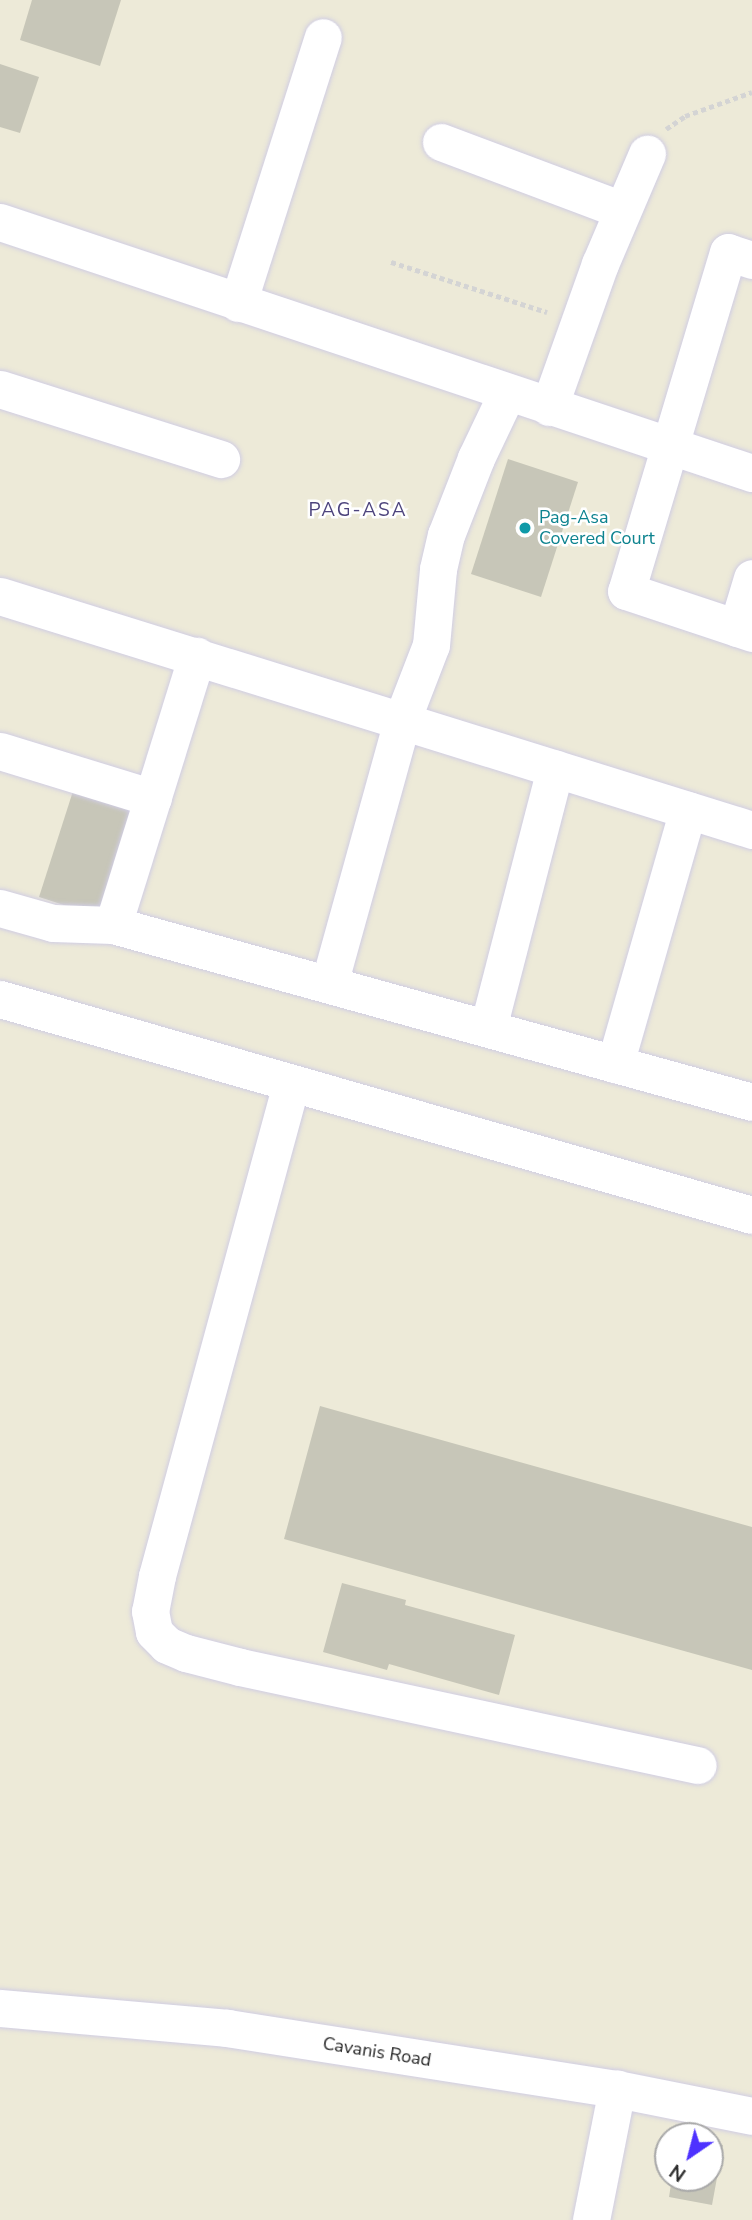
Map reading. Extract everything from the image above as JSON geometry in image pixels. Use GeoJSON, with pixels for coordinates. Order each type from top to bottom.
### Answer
{"type":"FeatureCollection","features":[{"type":"Feature","properties":{"kind":"street"},"geometry":{"type":"LineString","coordinates":[[238,303],[323,37]]}},
{"type":"Feature","properties":{"kind":"street"},"geometry":{"type":"LineString","coordinates":[[441,142],[622,210]]}},
{"type":"Feature","properties":{"kind":"street"},"geometry":{"type":"LineString","coordinates":[[549,407],[578,321],[647,154]]}},
{"type":"Feature","properties":{"kind":"street"},"geometry":{"type":"LineString","coordinates":[[0,222],[752,473]]}},
{"type":"Feature","properties":{"kind":"street"},"geometry":{"type":"LineString","coordinates":[[752,260],[728,252],[626,591],[744,630],[752,579]]}},
{"type":"Feature","properties":{"kind":"street"},"geometry":{"type":"LineString","coordinates":[[0,389],[221,459]]}},
{"type":"Feature","properties":{"kind":"street"},"geometry":{"type":"LineString","coordinates":[[329,984],[402,720],[430,645],[438,569],[446,535],[476,458],[508,393]]}},
{"type":"Feature","properties":{"kind":"street"},"geometry":{"type":"LineString","coordinates":[[0,596],[752,830]]}},
{"type":"Feature","properties":{"kind":"street"},"geometry":{"type":"LineString","coordinates":[[113,925],[197,656]]}},
{"type":"Feature","properties":{"kind":"street"},"geometry":{"type":"LineString","coordinates":[[0,751],[153,798]]}},
{"type":"Feature","properties":{"kind":"street"},"geometry":{"type":"LineString","coordinates":[[488,1028],[555,769]]}},
{"type":"Feature","properties":{"kind":"street"},"geometry":{"type":"LineString","coordinates":[[615,1064],[688,810]]}},
{"type":"Feature","properties":{"kind":"street"},"geometry":{"type":"LineString","coordinates":[[0,908],[53,923],[113,925],[752,1102]]}},
{"type":"Feature","properties":{"kind":"street"},"geometry":{"type":"LineString","coordinates":[[0,999],[752,1215]]}},
{"type":"Feature","properties":{"kind":"street"},"geometry":{"type":"LineString","coordinates":[[291,1084],[157,1576],[150,1611],[154,1632],[167,1645],[186,1653],[240,1667],[698,1765]]}},
{"type":"Feature","properties":{"kind":"street","name":"Cavanis Road"},"geometry":{"type":"LineString","coordinates":[[0,2008],[227,2028],[617,2089],[752,2116]]}},
{"type":"Feature","properties":{"kind":"street"},"geometry":{"type":"LineString","coordinates":[[591,2220],[617,2089]]}},
{"type":"Feature","properties":{"kind":"path"},"geometry":{"type":"LineString","coordinates":[[647,154],[657,138],[685,116],[752,92]]}},
{"type":"Feature","properties":{"kind":"path"},"geometry":{"type":"LineString","coordinates":[[391,262],[578,321]]}},
{"type":"Feature","properties":{"kind":"building"},"geometry":{"type":"Polygon","coordinates":[[[32,0],[121,0],[100,66],[20,40],[32,0]]]}},
{"type":"Feature","properties":{"kind":"building"},"geometry":{"type":"Polygon","coordinates":[[[0,64],[39,77],[20,133],[0,127],[0,64]]]}},
{"type":"Feature","properties":{"kind":"building","name":"Pag-Asa Covered Court"},"geometry":{"type":"Polygon","coordinates":[[[508,459],[578,482],[541,597],[471,574],[508,459]]]}},
{"type":"Feature","properties":{"kind":"building"},"geometry":{"type":"Polygon","coordinates":[[[74,788],[142,809],[107,919],[39,897],[74,788]]]}},
{"type":"Feature","properties":{"kind":"building"},"geometry":{"type":"Polygon","coordinates":[[[320,1406],[752,1527],[752,1670],[284,1539],[320,1406]]]}},
{"type":"Feature","properties":{"kind":"building"},"geometry":{"type":"Polygon","coordinates":[[[342,1583],[406,1600],[405,1605],[515,1635],[499,1695],[389,1664],[387,1670],[323,1652],[342,1583]]]}},
{"type":"Feature","properties":{"kind":"building"},"geometry":{"type":"Polygon","coordinates":[[[670,2192],[714,2192],[712,2205],[669,2197],[670,2192]]]}},
{"type":"Feature","properties":{"kind":"place","name":"Pag-Asa Covered Court"},"geometry":{"type":"Point","coordinates":[525,528]}},
{"type":"Feature","properties":{"kind":"district","name":"PAG-ASA"},"geometry":{"type":"Point","coordinates":[358,511]}}]}
